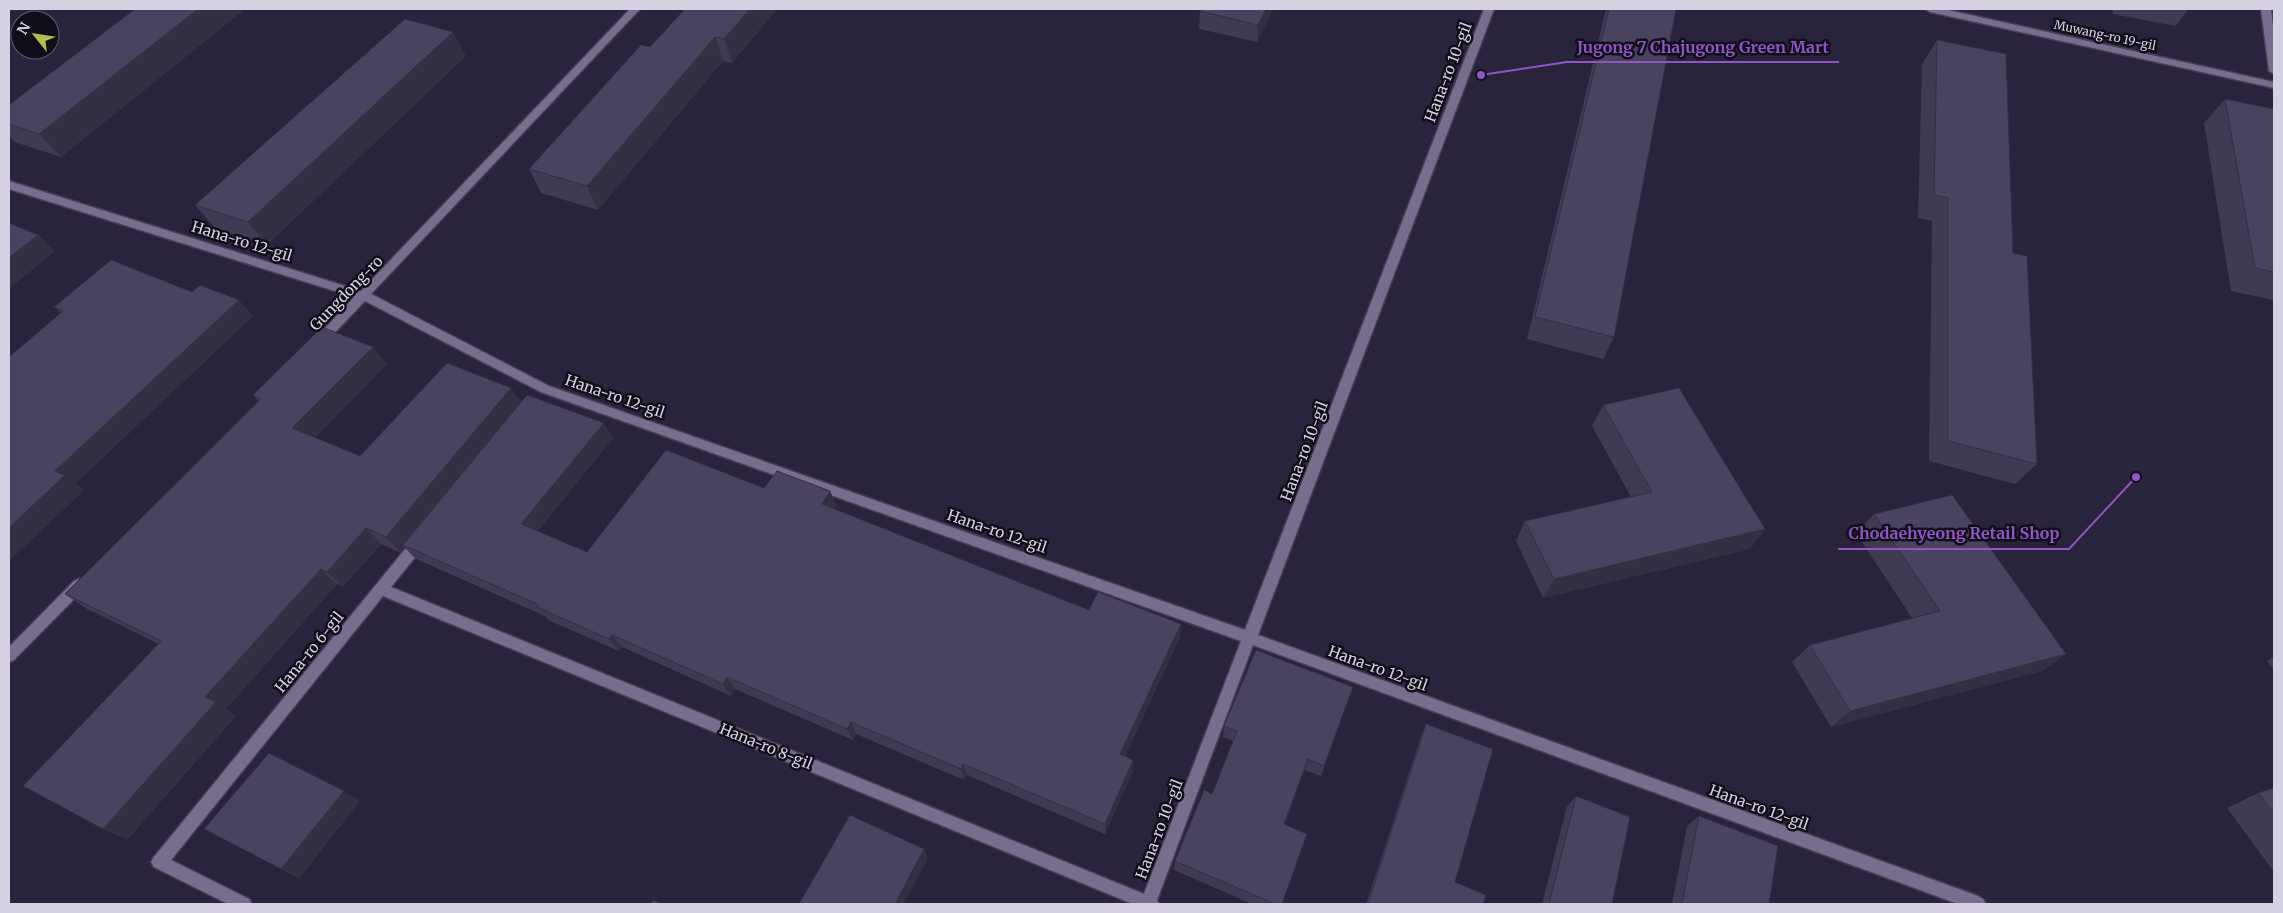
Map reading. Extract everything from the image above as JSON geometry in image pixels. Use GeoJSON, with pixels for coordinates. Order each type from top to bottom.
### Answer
{"type":"FeatureCollection","features":[{"type":"Feature","properties":{"kind":"street","name":"Gungdong-ro"},"geometry":{"type":"LineString","coordinates":[[309,352],[635,9]]}},
{"type":"Feature","properties":{"kind":"street","name":"Hana-ro 10-gil"},"geometry":{"type":"LineString","coordinates":[[1149,904],[1489,9]]}},
{"type":"Feature","properties":{"kind":"street","name":"Muwang-ro 19-gil"},"geometry":{"type":"LineString","coordinates":[[1930,9],[2274,85]]}},
{"type":"Feature","properties":{"kind":"street"},"geometry":{"type":"LineString","coordinates":[[2266,9],[2274,71]]}},
{"type":"Feature","properties":{"kind":"street","name":"Hana-ro 12-gil"},"geometry":{"type":"LineString","coordinates":[[9,185],[364,296],[542,393],[1250,638],[1978,904]]}},
{"type":"Feature","properties":{"kind":"street","name":"Hana-ro 6-gil"},"geometry":{"type":"LineString","coordinates":[[244,904],[159,862],[431,527]]}},
{"type":"Feature","properties":{"kind":"street"},"geometry":{"type":"LineString","coordinates":[[9,656],[86,578]]}},
{"type":"Feature","properties":{"kind":"street","name":"Hana-ro 8-gil"},"geometry":{"type":"LineString","coordinates":[[381,589],[1149,904]]}},
{"type":"Feature","properties":{"kind":"building"},"geometry":{"type":"Polygon","coordinates":[[[135,9],[198,9],[39,134],[9,124],[9,105],[135,9]]]}},
{"type":"Feature","properties":{"kind":"building"},"geometry":{"type":"Polygon","coordinates":[[[685,9],[750,9],[724,39],[715,37],[587,186],[529,169],[641,45],[650,47],[685,9]]]}},
{"type":"Feature","properties":{"kind":"building"},"geometry":{"type":"Polygon","coordinates":[[[1202,9],[1266,9],[1258,25],[1200,11],[1202,9]]]}},
{"type":"Feature","properties":{"kind":"building"},"geometry":{"type":"Polygon","coordinates":[[[1609,9],[1676,9],[1614,337],[1535,317],[1609,9]]]}},
{"type":"Feature","properties":{"kind":"building"},"geometry":{"type":"Polygon","coordinates":[[[405,19],[453,32],[248,222],[195,205],[405,19]]]}},
{"type":"Feature","properties":{"kind":"building"},"geometry":{"type":"Polygon","coordinates":[[[1937,40],[2006,54],[2013,253],[2027,256],[2037,464],[1948,441],[1948,198],[1934,195],[1937,40]]]}},
{"type":"Feature","properties":{"kind":"building"},"geometry":{"type":"Polygon","coordinates":[[[2225,99],[2274,109],[2274,272],[2255,268],[2225,99]]]}},
{"type":"Feature","properties":{"kind":"building"},"geometry":{"type":"Polygon","coordinates":[[[9,223],[38,235],[9,258],[9,223]]]}},
{"type":"Feature","properties":{"kind":"building"},"geometry":{"type":"Polygon","coordinates":[[[111,260],[192,292],[200,285],[239,300],[55,471],[65,475],[9,528],[9,357],[63,311],[54,307],[111,260]]]}},
{"type":"Feature","properties":{"kind":"building"},"geometry":{"type":"Polygon","coordinates":[[[322,327],[373,347],[292,428],[360,456],[447,363],[511,388],[386,537],[366,528],[327,572],[321,569],[205,697],[216,702],[103,829],[23,786],[161,641],[65,594],[261,399],[253,395],[322,327]]]}},
{"type":"Feature","properties":{"kind":"building"},"geometry":{"type":"Polygon","coordinates":[[[1679,388],[1765,529],[1554,579],[1525,521],[1652,492],[1603,405],[1679,388]]]}},
{"type":"Feature","properties":{"kind":"building"},"geometry":{"type":"Polygon","coordinates":[[[527,395],[604,423],[521,524],[587,552],[666,450],[764,488],[777,471],[830,491],[822,504],[1089,610],[1098,592],[1181,624],[1120,754],[1133,760],[1105,824],[963,764],[961,769],[851,722],[847,729],[727,677],[723,684],[612,635],[609,639],[537,607],[539,605],[403,545],[527,395]]]}},
{"type":"Feature","properties":{"kind":"building"},"geometry":{"type":"Polygon","coordinates":[[[1952,495],[2066,654],[1850,711],[1810,645],[1940,611],[1874,514],[1952,495]]]}},
{"type":"Feature","properties":{"kind":"building"},"geometry":{"type":"Polygon","coordinates":[[[1256,650],[1353,687],[1324,766],[1308,759],[1284,824],[1307,834],[1282,904],[1275,904],[1175,861],[1204,790],[1212,794],[1237,731],[1224,726],[1256,650]]]}},
{"type":"Feature","properties":{"kind":"building"},"geometry":{"type":"Polygon","coordinates":[[[1426,724],[1493,749],[1455,882],[1486,895],[1483,904],[1368,904],[1426,724]]]}},
{"type":"Feature","properties":{"kind":"building"},"geometry":{"type":"Polygon","coordinates":[[[269,753],[344,791],[281,869],[204,829],[269,753]]]}},
{"type":"Feature","properties":{"kind":"building"},"geometry":{"type":"Polygon","coordinates":[[[2274,788],[2274,814],[2258,793],[2274,788]]]}},
{"type":"Feature","properties":{"kind":"building"},"geometry":{"type":"Polygon","coordinates":[[[1576,796],[1630,817],[1612,904],[1549,904],[1576,796]]]}},
{"type":"Feature","properties":{"kind":"building"},"geometry":{"type":"Polygon","coordinates":[[[850,815],[924,849],[895,904],[799,904],[850,815]]]}},
{"type":"Feature","properties":{"kind":"building"},"geometry":{"type":"Polygon","coordinates":[[[1699,816],[1778,846],[1769,904],[1682,904],[1699,816]]]}},
{"type":"Feature","properties":{"kind":"building"},"geometry":{"type":"Polygon","coordinates":[[[653,900],[662,904],[651,904],[653,900]]]}},
{"type":"Feature","properties":{"kind":"place","name":"Jugong 7 Chajugong Green Mart"},"geometry":{"type":"Point","coordinates":[1481,75]}},
{"type":"Feature","properties":{"kind":"place","name":"Chodaehyeong Retail Shop"},"geometry":{"type":"Point","coordinates":[2136,477]}}]}
